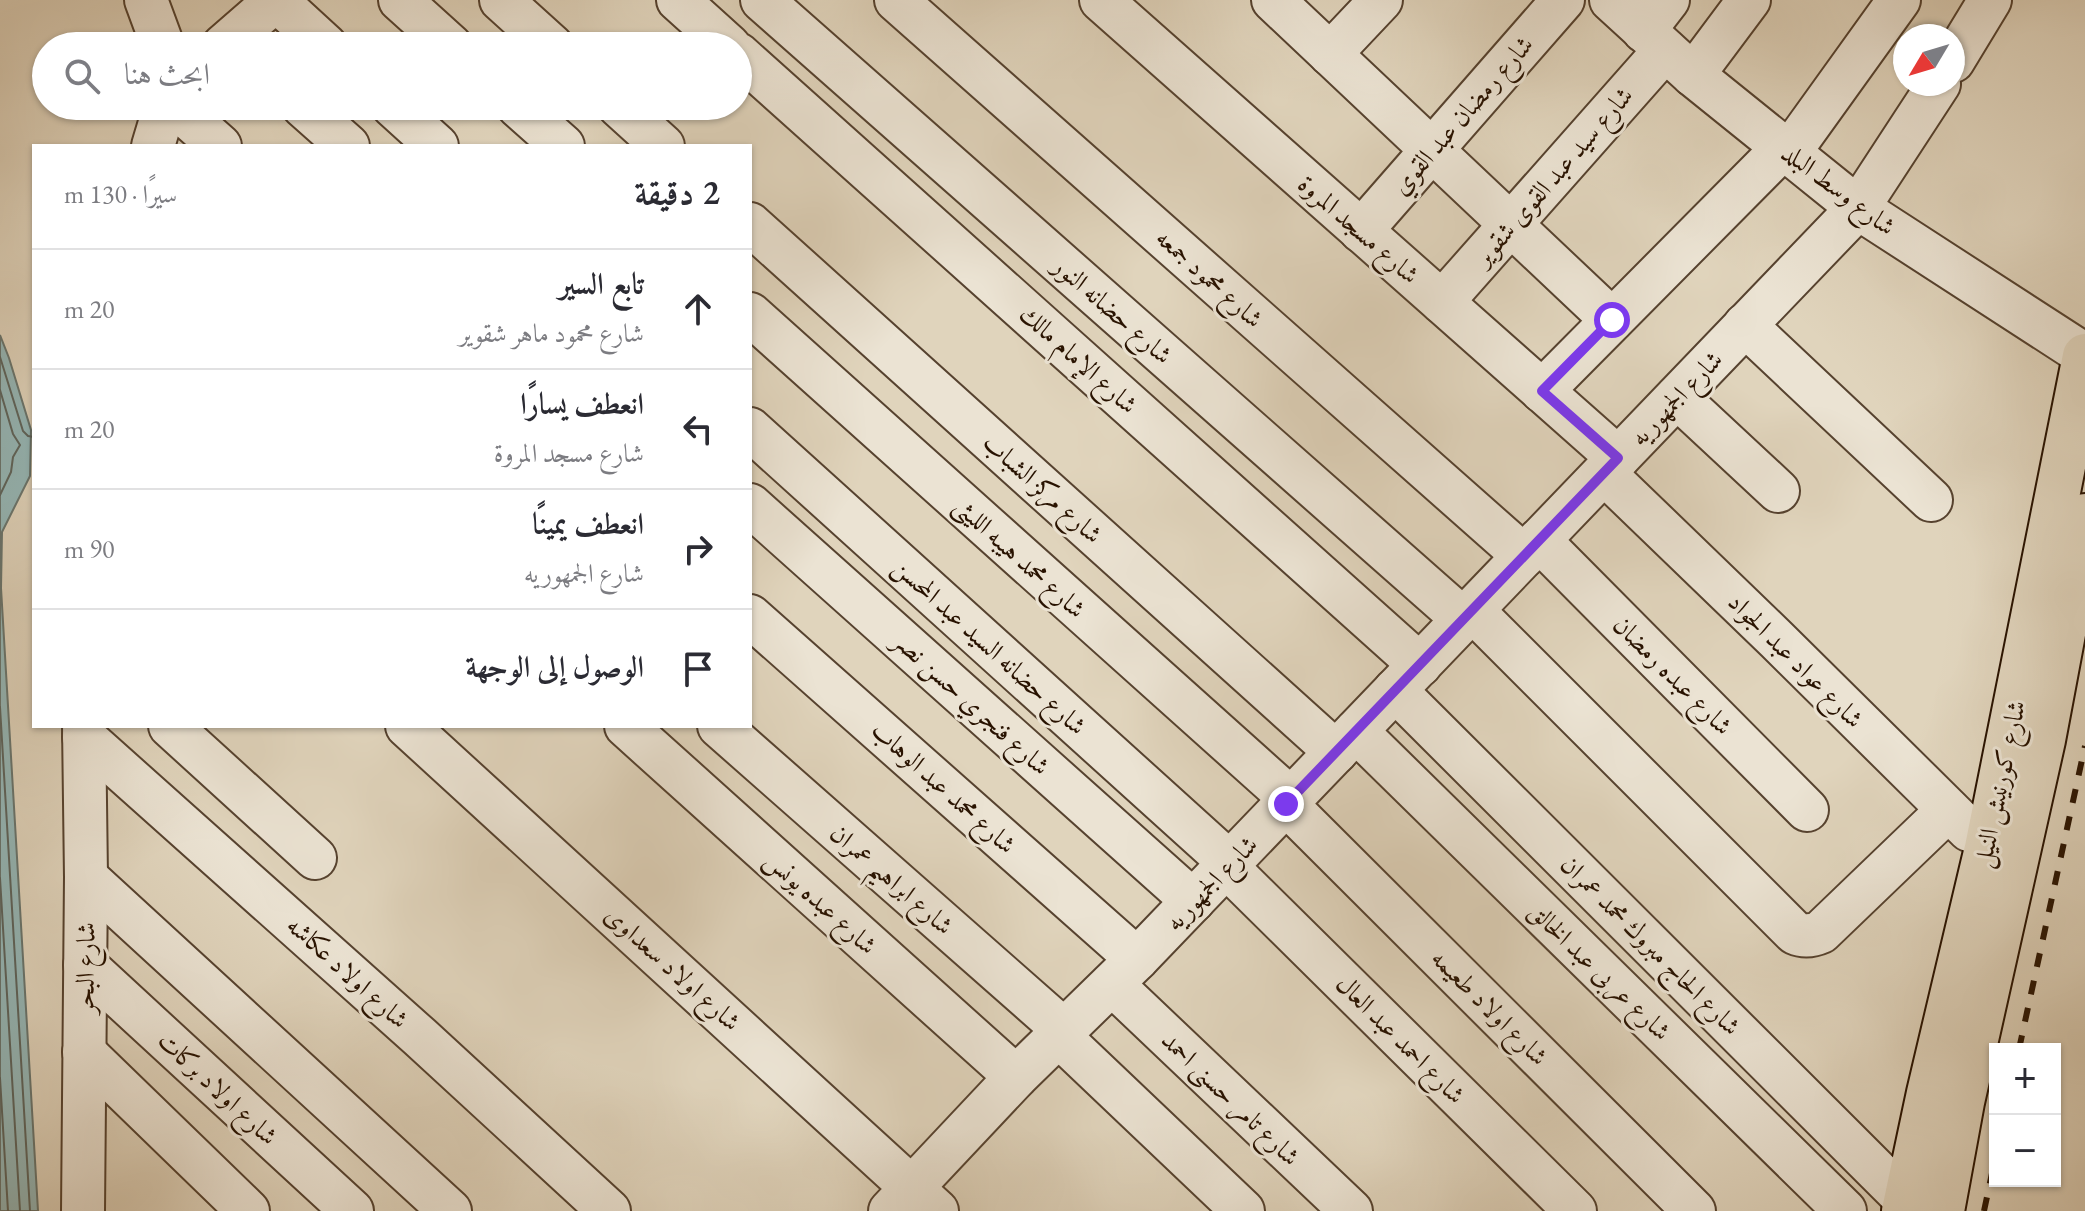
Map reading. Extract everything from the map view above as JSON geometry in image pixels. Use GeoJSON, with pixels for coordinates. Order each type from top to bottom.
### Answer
{"type":"FeatureCollection","features":[{"type":"Feature","properties":{"kind":"main road","name":"شارع كورنيش النيل"},"geometry":{"type":"LineString","coordinates":[[1917,1207],[1929,1093],[1987,848],[2085,356]]}},
{"type":"Feature","properties":{"kind":"main road","name":"شارع كورنيش النيل"},"geometry":{"type":"LineString","coordinates":[[1917,1207],[1962,1102],[2043,740],[2085,516]]}},
{"type":"Feature","properties":{"kind":"street"},"geometry":{"type":"LineString","coordinates":[[146,0],[159,32]]}},
{"type":"Feature","properties":{"kind":"street"},"geometry":{"type":"LineString","coordinates":[[243,32],[276,0],[311,32]]}},
{"type":"Feature","properties":{"kind":"street"},"geometry":{"type":"LineString","coordinates":[[400,0],[435,32]]}},
{"type":"Feature","properties":{"kind":"street"},"geometry":{"type":"LineString","coordinates":[[501,0],[536,32]]}},
{"type":"Feature","properties":{"kind":"street"},"geometry":{"type":"LineString","coordinates":[[678,0],[713,32]]}},
{"type":"Feature","properties":{"kind":"street","name":"شارع حضانه النور"},"geometry":{"type":"LineString","coordinates":[[762,0],[1468,615],[1795,933],[1800,936],[1821,932],[1948,810]]}},
{"type":"Feature","properties":{"kind":"street","name":"شارع محمود جمعه"},"geometry":{"type":"LineString","coordinates":[[896,0],[1532,548]]}},
{"type":"Feature","properties":{"kind":"street"},"geometry":{"type":"LineString","coordinates":[[1273,0],[1612,320]]}},
{"type":"Feature","properties":{"kind":"street"},"geometry":{"type":"LineString","coordinates":[[1330,54],[1381,0]]}},
{"type":"Feature","properties":{"kind":"street","name":"شارع رمضان عبد القوي"},"geometry":{"type":"LineString","coordinates":[[1361,231],[1563,0]]}},
{"type":"Feature","properties":{"kind":"street","name":"شارع وسط البلد"},"geometry":{"type":"LineString","coordinates":[[1611,0],[1667,39],[1786,151],[1858,208],[2085,356]]}},
{"type":"Feature","properties":{"kind":"street","name":"شارع سيد عبد القوى شقوير"},"geometry":{"type":"LineString","coordinates":[[1442,302],[1667,39],[1749,0]]}},
{"type":"Feature","properties":{"kind":"street"},"geometry":{"type":"LineString","coordinates":[[1542,391],[1786,151],[1899,0]]}},
{"type":"Feature","properties":{"kind":"street"},"geometry":{"type":"LineString","coordinates":[[1965,41],[1990,0]]}},
{"type":"Feature","properties":{"kind":"street","name":"شارع مسجد المروة"},"geometry":{"type":"LineString","coordinates":[[1124,7],[1361,231],[1542,391],[1611,466]]}},
{"type":"Feature","properties":{"kind":"street","name":"شارع الإمام مالك"},"geometry":{"type":"LineString","coordinates":[[752,67],[1408,677]]}},
{"type":"Feature","properties":{"kind":"street","name":"شارع الجمهوريه"},"geometry":{"type":"LineString","coordinates":[[913,1203],[1016,1077],[1193,901],[1858,208],[1931,96]]}},
{"type":"Feature","properties":{"kind":"street"},"geometry":{"type":"LineString","coordinates":[[154,144],[161,120]]}},
{"type":"Feature","properties":{"kind":"street"},"geometry":{"type":"LineString","coordinates":[[191,120],[218,144]]}},
{"type":"Feature","properties":{"kind":"street"},"geometry":{"type":"LineString","coordinates":[[319,120],[346,144]]}},
{"type":"Feature","properties":{"kind":"street"},"geometry":{"type":"LineString","coordinates":[[408,120],[435,144]]}},
{"type":"Feature","properties":{"kind":"street"},"geometry":{"type":"LineString","coordinates":[[534,120],[561,144]]}},
{"type":"Feature","properties":{"kind":"street"},"geometry":{"type":"LineString","coordinates":[[634,120],[661,144]]}},
{"type":"Feature","properties":{"kind":"street","name":"شارع مركز الشباب"},"geometry":{"type":"LineString","coordinates":[[752,226],[1346,741]]}},
{"type":"Feature","properties":{"kind":"street","name":"شارع محمد هيبه الليثى"},"geometry":{"type":"LineString","coordinates":[[752,316],[1288,802]]}},
{"type":"Feature","properties":{"kind":"street"},"geometry":{"type":"LineString","coordinates":[[1745,325],[1931,500]]}},
{"type":"Feature","properties":{"kind":"street"},"geometry":{"type":"LineString","coordinates":[[1677,397],[1778,491]]}},
{"type":"Feature","properties":{"kind":"street","name":"شارع حضانه السيد عبد المحسن"},"geometry":{"type":"LineString","coordinates":[[752,431],[1228,864]]}},
{"type":"Feature","properties":{"kind":"street","name":"شارع عواد عبد الجواد"},"geometry":{"type":"LineString","coordinates":[[1611,466],[1777,640],[1987,848]]}},
{"type":"Feature","properties":{"kind":"street","name":"شارع فنجري حسن نصر"},"geometry":{"type":"LineString","coordinates":[[752,507],[1193,901]]}},
{"type":"Feature","properties":{"kind":"street","name":"شارع عبده رمضان"},"geometry":{"type":"LineString","coordinates":[[1532,548],[1807,810]]}},
{"type":"Feature","properties":{"kind":"street","name":"شارع محمد عبد الوهاب"},"geometry":{"type":"LineString","coordinates":[[752,618],[1124,972]]}},
{"type":"Feature","properties":{"kind":"street","name":"شارع الحاج مبروك محمد عمران"},"geometry":{"type":"LineString","coordinates":[[1408,677],[1917,1207]]}},
{"type":"Feature","properties":{"kind":"street"},"geometry":{"type":"LineString","coordinates":[[172,728],[315,858]]}},
{"type":"Feature","properties":{"kind":"street","name":"شارع اولاد سعداوى"},"geometry":{"type":"LineString","coordinates":[[409,728],[913,1203]]}},
{"type":"Feature","properties":{"kind":"street","name":"شارع عبده يونس"},"geometry":{"type":"LineString","coordinates":[[628,728],[1016,1077]]}},
{"type":"Feature","properties":{"kind":"street","name":"شارع ابراهيم عمران"},"geometry":{"type":"LineString","coordinates":[[721,728],[1062,1034],[1243,1211]]}},
{"type":"Feature","properties":{"kind":"street","name":"شارع البحر"},"geometry":{"type":"LineString","coordinates":[[83,1211],[84,731]]}},
{"type":"Feature","properties":{"kind":"street","name":"شارع اولاد عكاشه"},"geometry":{"type":"LineString","coordinates":[[84,731],[609,1211]]}},
{"type":"Feature","properties":{"kind":"street","name":"شارع عربى عبد الخالق"},"geometry":{"type":"LineString","coordinates":[[1346,741],[1845,1211]]}},
{"type":"Feature","properties":{"kind":"street","name":"شارع اولاد طعيمه"},"geometry":{"type":"LineString","coordinates":[[1288,802],[1694,1211]]}},
{"type":"Feature","properties":{"kind":"street","name":"شارع احمد عبد العال"},"geometry":{"type":"LineString","coordinates":[[1228,864],[1575,1211]]}},
{"type":"Feature","properties":{"kind":"street"},"geometry":{"type":"LineString","coordinates":[[86,877],[450,1211]]}},
{"type":"Feature","properties":{"kind":"street","name":"شارع اولاد بركات"},"geometry":{"type":"LineString","coordinates":[[85,965],[352,1211]]}},
{"type":"Feature","properties":{"kind":"street","name":"شارع تامر حسنى احمد"},"geometry":{"type":"LineString","coordinates":[[1124,972],[1351,1211]]}},
{"type":"Feature","properties":{"kind":"street"},"geometry":{"type":"LineString","coordinates":[[84,1052],[248,1211]]}},
{"type":"Feature","properties":{"kind":"water"},"geometry":{"type":"Polygon","coordinates":[[[0,335],[31,430],[30,476],[2,532],[1,588],[38,1211],[0,1211],[0,335]]]}},
{"type":"Feature","properties":{"kind":"railway"},"geometry":{"type":"LineString","coordinates":[[2020,1043],[2085,746]]}},
{"type":"Feature","properties":{"kind":"railway"},"geometry":{"type":"LineString","coordinates":[[1984,1211],[1989,1187]]}},
{"type":"Feature","properties":{"kind":"route"},"geometry":{"type":"LineString","coordinates":[[1286,804],[1618,458],[1542,391],[1612,320]]}}]}
